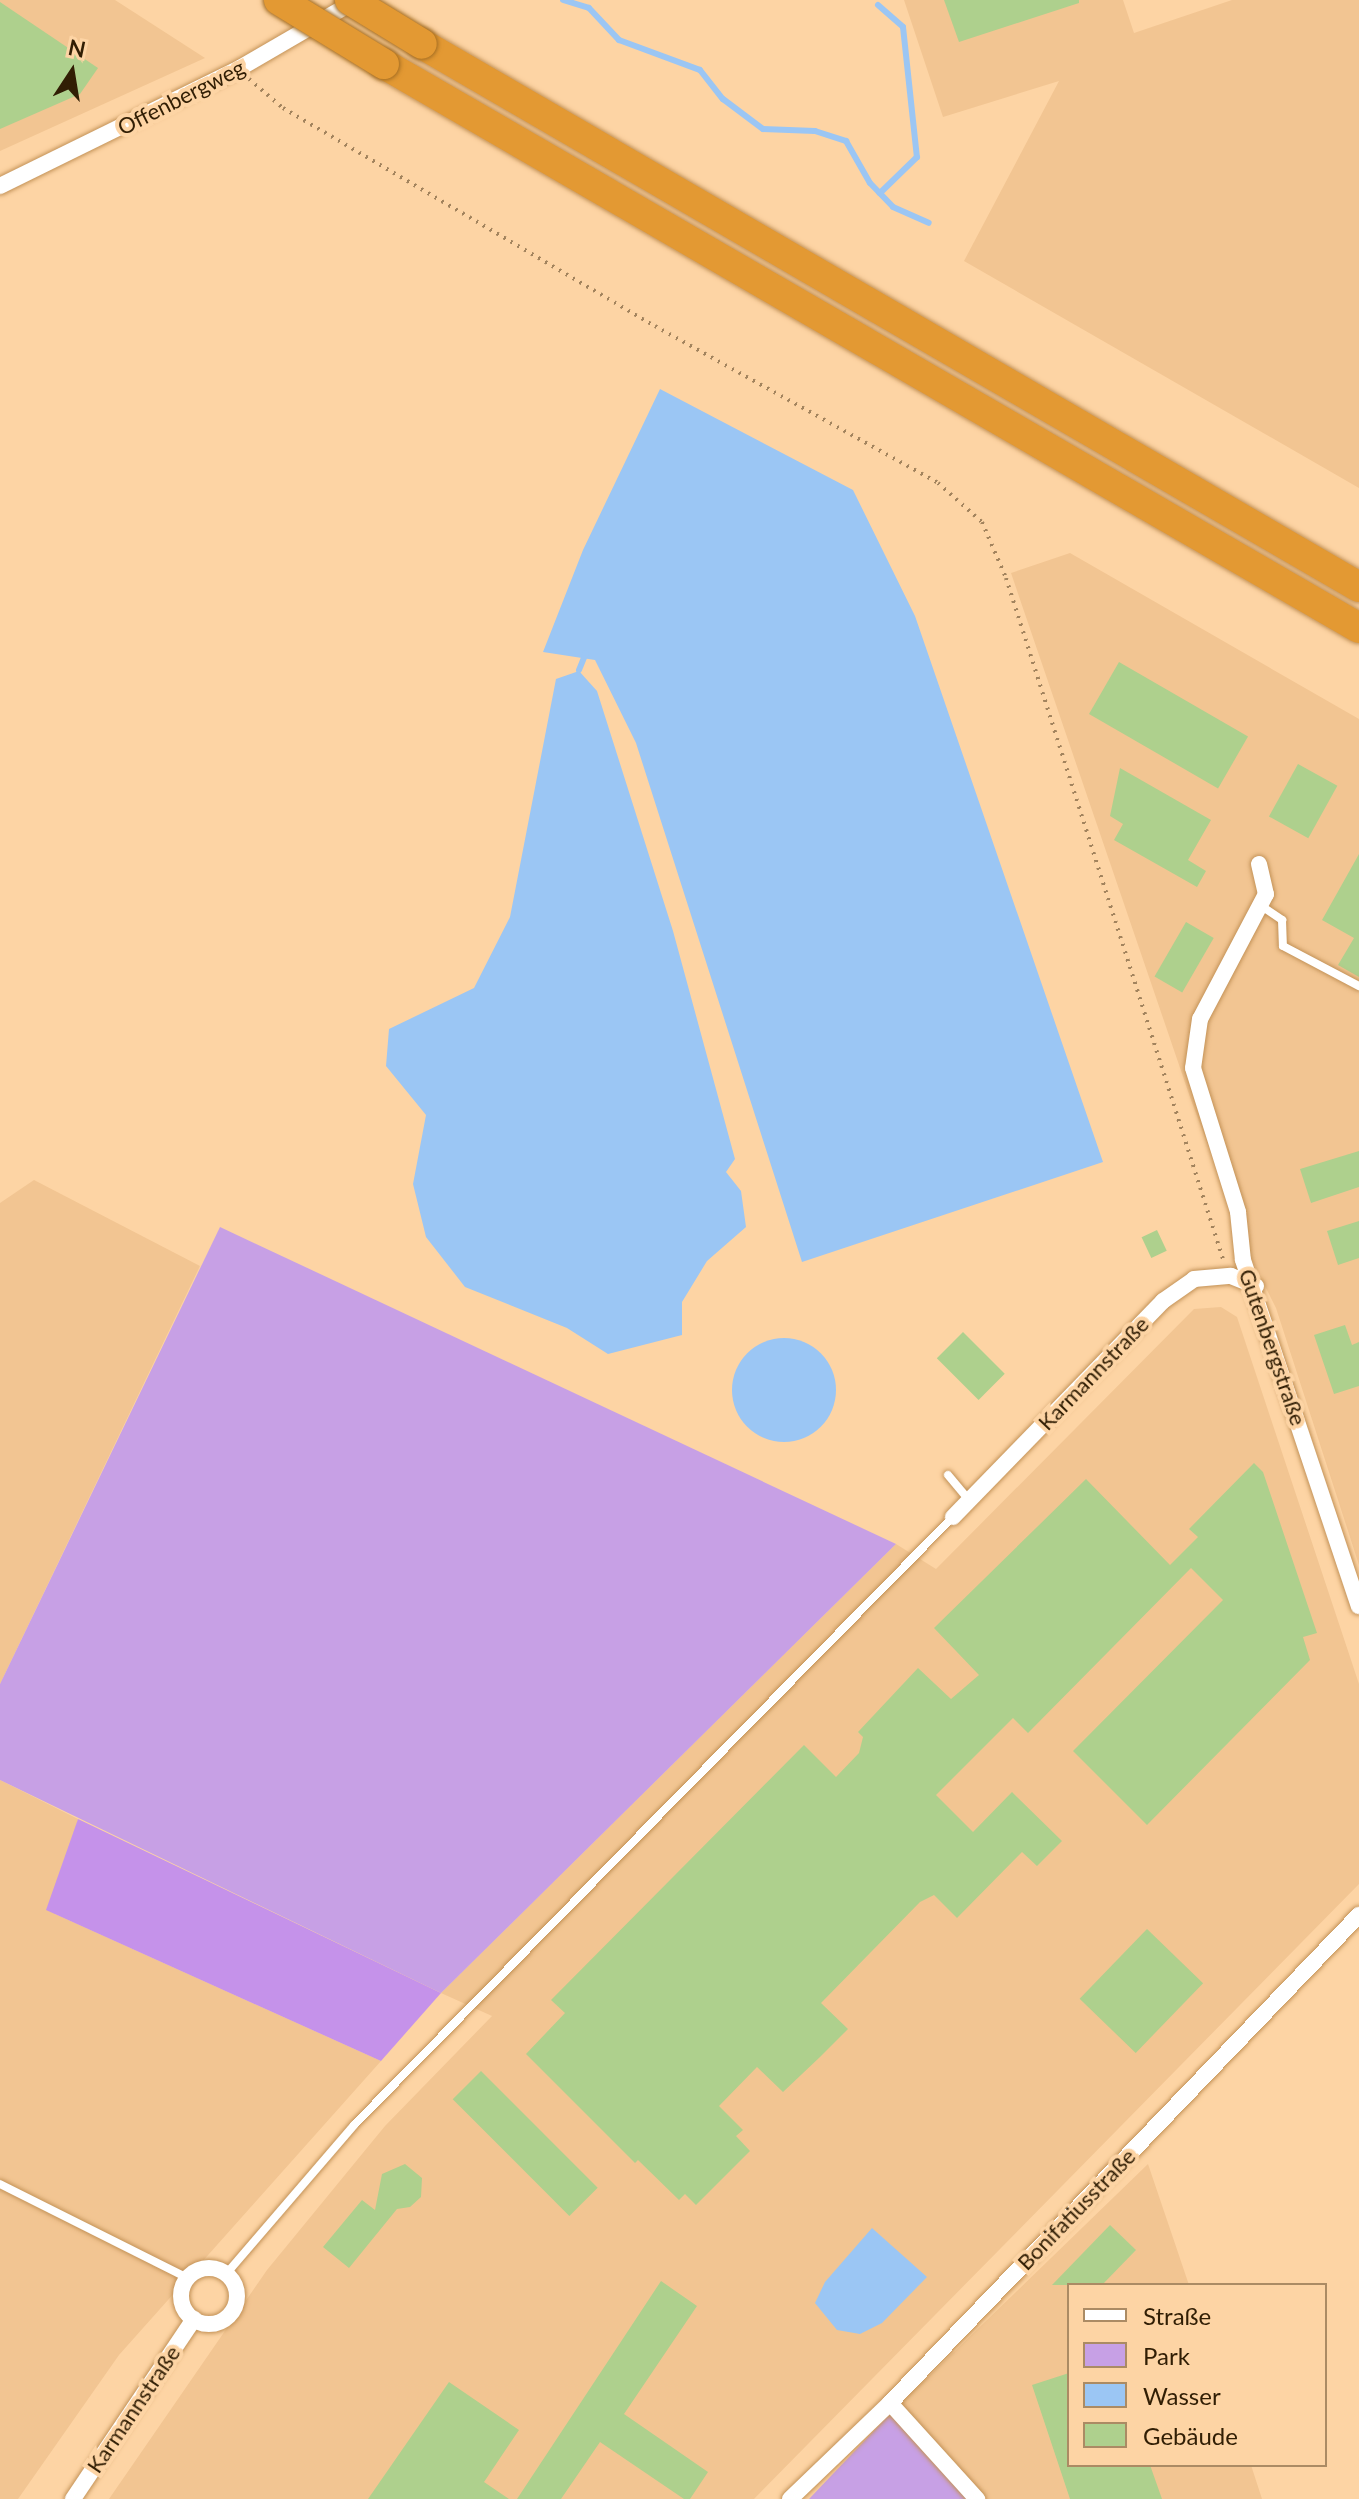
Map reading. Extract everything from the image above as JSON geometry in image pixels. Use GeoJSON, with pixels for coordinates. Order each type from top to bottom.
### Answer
{"type":"FeatureCollection","features":[{"type":"Feature","properties":{"kind":"highway"},"geometry":{"type":"LineString","coordinates":[[279,0],[384,64],[1359,628]]}},
{"type":"Feature","properties":{"kind":"highway"},"geometry":{"type":"LineString","coordinates":[[350,0],[1359,587]]}},
{"type":"Feature","properties":{"kind":"street","name":"Offenbergweg"},"geometry":{"type":"LineString","coordinates":[[0,186],[240,68],[357,0]]}},
{"type":"Feature","properties":{"kind":"street","name":"Gutenbergstraße"},"geometry":{"type":"LineString","coordinates":[[1259,864],[1266,894],[1200,1019],[1193,1068],[1238,1212],[1243,1260],[1256,1286],[1359,1606]]}},
{"type":"Feature","properties":{"kind":"street","name":"Karmannstraße"},"geometry":{"type":"LineString","coordinates":[[953,1517],[1163,1301],[1194,1279],[1231,1276],[1256,1286]]}},
{"type":"Feature","properties":{"kind":"street","name":"Bonifatiusstraße"},"geometry":{"type":"LineString","coordinates":[[790,2499],[890,2403],[1359,1915]]}},
{"type":"Feature","properties":{"kind":"street"},"geometry":{"type":"LineString","coordinates":[[209,2268],[226,2274],[236,2288],[230,2315],[214,2323],[194,2319],[181,2298],[188,2278],[209,2268]]}},
{"type":"Feature","properties":{"kind":"street","name":"Karmannstraße"},"geometry":{"type":"LineString","coordinates":[[73,2499],[194,2319]]}},
{"type":"Feature","properties":{"kind":"street"},"geometry":{"type":"LineString","coordinates":[[890,2403],[977,2499]]}},
{"type":"Feature","properties":{"kind":"lane"},"geometry":{"type":"LineString","coordinates":[[1260,905],[1282,920],[1283,946],[1359,986]]}},
{"type":"Feature","properties":{"kind":"lane"},"geometry":{"type":"LineString","coordinates":[[948,1475],[970,1500]]}},
{"type":"Feature","properties":{"kind":"lane"},"geometry":{"type":"LineString","coordinates":[[226,2274],[354,2125],[953,1517]]}},
{"type":"Feature","properties":{"kind":"lane"},"geometry":{"type":"LineString","coordinates":[[0,2184],[188,2278]]}},
{"type":"Feature","properties":{"kind":"path"},"geometry":{"type":"LineString","coordinates":[[240,68],[283,108],[655,326],[938,483],[982,522],[1006,578],[1205,1195],[1213,1238],[1231,1276]]}},
{"type":"Feature","properties":{"kind":"shaded area"},"geometry":{"type":"Polygon","coordinates":[[[0,0],[115,0],[205,58],[0,151],[0,0]]]}},
{"type":"Feature","properties":{"kind":"shaded area"},"geometry":{"type":"Polygon","coordinates":[[[904,0],[1123,0],[1134,33],[1232,0],[1359,0],[1359,488],[964,261],[1059,81],[943,117],[904,0]]]}},
{"type":"Feature","properties":{"kind":"shaded area"},"geometry":{"type":"Polygon","coordinates":[[[1070,553],[1359,719],[1359,1565],[1276,1308],[1250,1256],[1191,1100],[1011,573],[1070,553]]]}},
{"type":"Feature","properties":{"kind":"shaded area"},"geometry":{"type":"Polygon","coordinates":[[[34,1180],[200,1266],[0,1684],[0,1203],[34,1180]]]}},
{"type":"Feature","properties":{"kind":"shaded area"},"geometry":{"type":"Polygon","coordinates":[[[1221,1307],[1237,1317],[1359,1684],[1359,1884],[754,2499],[109,2499],[267,2270],[385,2126],[492,2016],[441,1993],[896,1544],[936,1569],[1194,1309],[1221,1307]]]}},
{"type":"Feature","properties":{"kind":"shaded area"},"geometry":{"type":"Polygon","coordinates":[[[0,1780],[78,1819],[55,1914],[381,2061],[119,2355],[18,2499],[0,2499],[0,1780]]]}},
{"type":"Feature","properties":{"kind":"shaded area"},"geometry":{"type":"Polygon","coordinates":[[[78,1819],[441,1993],[381,2061],[46,1910],[78,1819]]]}},
{"type":"Feature","properties":{"kind":"shaded area"},"geometry":{"type":"Polygon","coordinates":[[[1148,2164],[1188,2283],[1067,2283],[1067,2467],[1252,2467],[1262,2499],[968,2499],[890,2414],[1148,2164]]]}},
{"type":"Feature","properties":{"kind":"green space"},"geometry":{"type":"Polygon","coordinates":[[[220,1227],[896,1544],[441,1993],[0,1780],[0,1684],[220,1227]]]}},
{"type":"Feature","properties":{"kind":"green space"},"geometry":{"type":"Polygon","coordinates":[[[890,2414],[968,2499],[809,2499],[890,2414]]]}},
{"type":"Feature","properties":{"kind":"water"},"geometry":{"type":"Polygon","coordinates":[[[660,389],[853,490],[915,616],[1103,1162],[802,1262],[636,743],[595,660],[543,652],[583,550],[660,389]]]}},
{"type":"Feature","properties":{"kind":"water"},"geometry":{"type":"Polygon","coordinates":[[[579,671],[597,691],[673,931],[735,1159],[726,1172],[741,1191],[746,1227],[707,1261],[682,1302],[682,1335],[608,1354],[567,1328],[465,1287],[426,1237],[413,1184],[426,1115],[386,1066],[389,1029],[474,988],[510,917],[556,679],[579,671]]]}},
{"type":"Feature","properties":{"kind":"water"},"geometry":{"type":"Polygon","coordinates":[[[784,1338],[804,1342],[821,1353],[832,1370],[836,1390],[832,1410],[821,1427],[804,1438],[784,1442],[764,1438],[747,1427],[736,1410],[732,1390],[736,1370],[747,1353],[764,1342],[784,1338]]]}},
{"type":"Feature","properties":{"kind":"water"},"geometry":{"type":"Polygon","coordinates":[[[872,2228],[927,2277],[882,2323],[860,2334],[837,2330],[815,2303],[825,2282],[872,2228]]]}},
{"type":"Feature","properties":{"kind":"building"},"geometry":{"type":"Polygon","coordinates":[[[944,0],[1079,0],[1079,3],[959,42],[944,0]]]}},
{"type":"Feature","properties":{"kind":"building"},"geometry":{"type":"Polygon","coordinates":[[[0,2],[98,68],[80,94],[0,129],[0,2]]]}},
{"type":"Feature","properties":{"kind":"building"},"geometry":{"type":"Polygon","coordinates":[[[1119,662],[1248,736],[1218,788],[1089,714],[1119,662]]]}},
{"type":"Feature","properties":{"kind":"building"},"geometry":{"type":"Polygon","coordinates":[[[1298,764],[1337,786],[1308,838],[1269,816],[1298,764]]]}},
{"type":"Feature","properties":{"kind":"building"},"geometry":{"type":"Polygon","coordinates":[[[1120,768],[1211,820],[1188,860],[1206,871],[1197,887],[1114,840],[1123,824],[1110,816],[1120,768]]]}},
{"type":"Feature","properties":{"kind":"building"},"geometry":{"type":"Polygon","coordinates":[[[1359,854],[1359,977],[1338,965],[1354,938],[1322,920],[1359,854]]]}},
{"type":"Feature","properties":{"kind":"building"},"geometry":{"type":"Polygon","coordinates":[[[1186,922],[1214,938],[1182,993],[1154,977],[1186,922]]]}},
{"type":"Feature","properties":{"kind":"building"},"geometry":{"type":"Polygon","coordinates":[[[1359,1151],[1359,1187],[1311,1203],[1300,1169],[1359,1151]]]}},
{"type":"Feature","properties":{"kind":"building"},"geometry":{"type":"Polygon","coordinates":[[[1359,1221],[1359,1258],[1338,1265],[1327,1231],[1359,1221]]]}},
{"type":"Feature","properties":{"kind":"building"},"geometry":{"type":"Polygon","coordinates":[[[1157,1230],[1167,1251],[1151,1258],[1142,1237],[1157,1230]]]}},
{"type":"Feature","properties":{"kind":"building"},"geometry":{"type":"Polygon","coordinates":[[[1345,1325],[1352,1345],[1359,1342],[1359,1386],[1334,1394],[1314,1335],[1345,1325]]]}},
{"type":"Feature","properties":{"kind":"building"},"geometry":{"type":"Polygon","coordinates":[[[963,1332],[1005,1374],[979,1400],[937,1358],[963,1332]]]}},
{"type":"Feature","properties":{"kind":"building"},"geometry":{"type":"Polygon","coordinates":[[[1254,1463],[1263,1472],[1317,1633],[1303,1637],[1310,1660],[1147,1825],[1073,1751],[1223,1600],[1191,1568],[1028,1733],[1013,1718],[936,1795],[973,1832],[1012,1792],[1062,1841],[1037,1866],[1022,1852],[957,1918],[934,1895],[920,1902],[821,2003],[848,2029],[783,2092],[757,2067],[719,2106],[743,2130],[736,2136],[750,2151],[696,2205],[685,2194],[679,2200],[638,2160],[635,2163],[526,2054],[565,2013],[551,2000],[804,1745],[836,1777],[859,1753],[863,1737],[858,1732],[918,1668],[951,1699],[979,1675],[934,1628],[1086,1479],[1170,1565],[1198,1537],[1189,1529],[1254,1463]]]}},
{"type":"Feature","properties":{"kind":"building"},"geometry":{"type":"Polygon","coordinates":[[[1147,1929],[1203,1983],[1136,2053],[1080,1999],[1147,1929]]]}},
{"type":"Feature","properties":{"kind":"building"},"geometry":{"type":"Polygon","coordinates":[[[481,2071],[598,2188],[569,2216],[453,2099],[481,2071]]]}},
{"type":"Feature","properties":{"kind":"building"},"geometry":{"type":"Polygon","coordinates":[[[405,2164],[422,2178],[421,2197],[410,2207],[397,2209],[349,2268],[323,2247],[362,2200],[375,2210],[382,2174],[405,2164]]]}},
{"type":"Feature","properties":{"kind":"building"},"geometry":{"type":"Polygon","coordinates":[[[1110,2225],[1136,2250],[1104,2283],[1052,2285],[1110,2225]]]}},
{"type":"Feature","properties":{"kind":"building"},"geometry":{"type":"Polygon","coordinates":[[[661,2281],[697,2306],[624,2414],[708,2472],[690,2499],[684,2499],[600,2442],[561,2499],[517,2499],[661,2281]]]}},
{"type":"Feature","properties":{"kind":"building"},"geometry":{"type":"Polygon","coordinates":[[[1067,2374],[1067,2467],[1151,2467],[1162,2499],[1070,2499],[1032,2385],[1067,2374]]]}},
{"type":"Feature","properties":{"kind":"building"},"geometry":{"type":"Polygon","coordinates":[[[449,2382],[519,2430],[484,2482],[509,2499],[368,2499],[449,2382]]]}},
{"type":"Feature","properties":{"kind":"waterway"},"geometry":{"type":"LineString","coordinates":[[563,0],[589,8],[619,40],[700,70],[723,99],[763,129],[815,131],[846,141],[870,183],[893,207],[929,223]]}},
{"type":"Feature","properties":{"kind":"waterway"},"geometry":{"type":"LineString","coordinates":[[878,5],[903,27],[917,157],[880,193]]}},
{"type":"Feature","properties":{"kind":"waterway"},"geometry":{"type":"LineString","coordinates":[[579,670],[586,653]]}}]}
